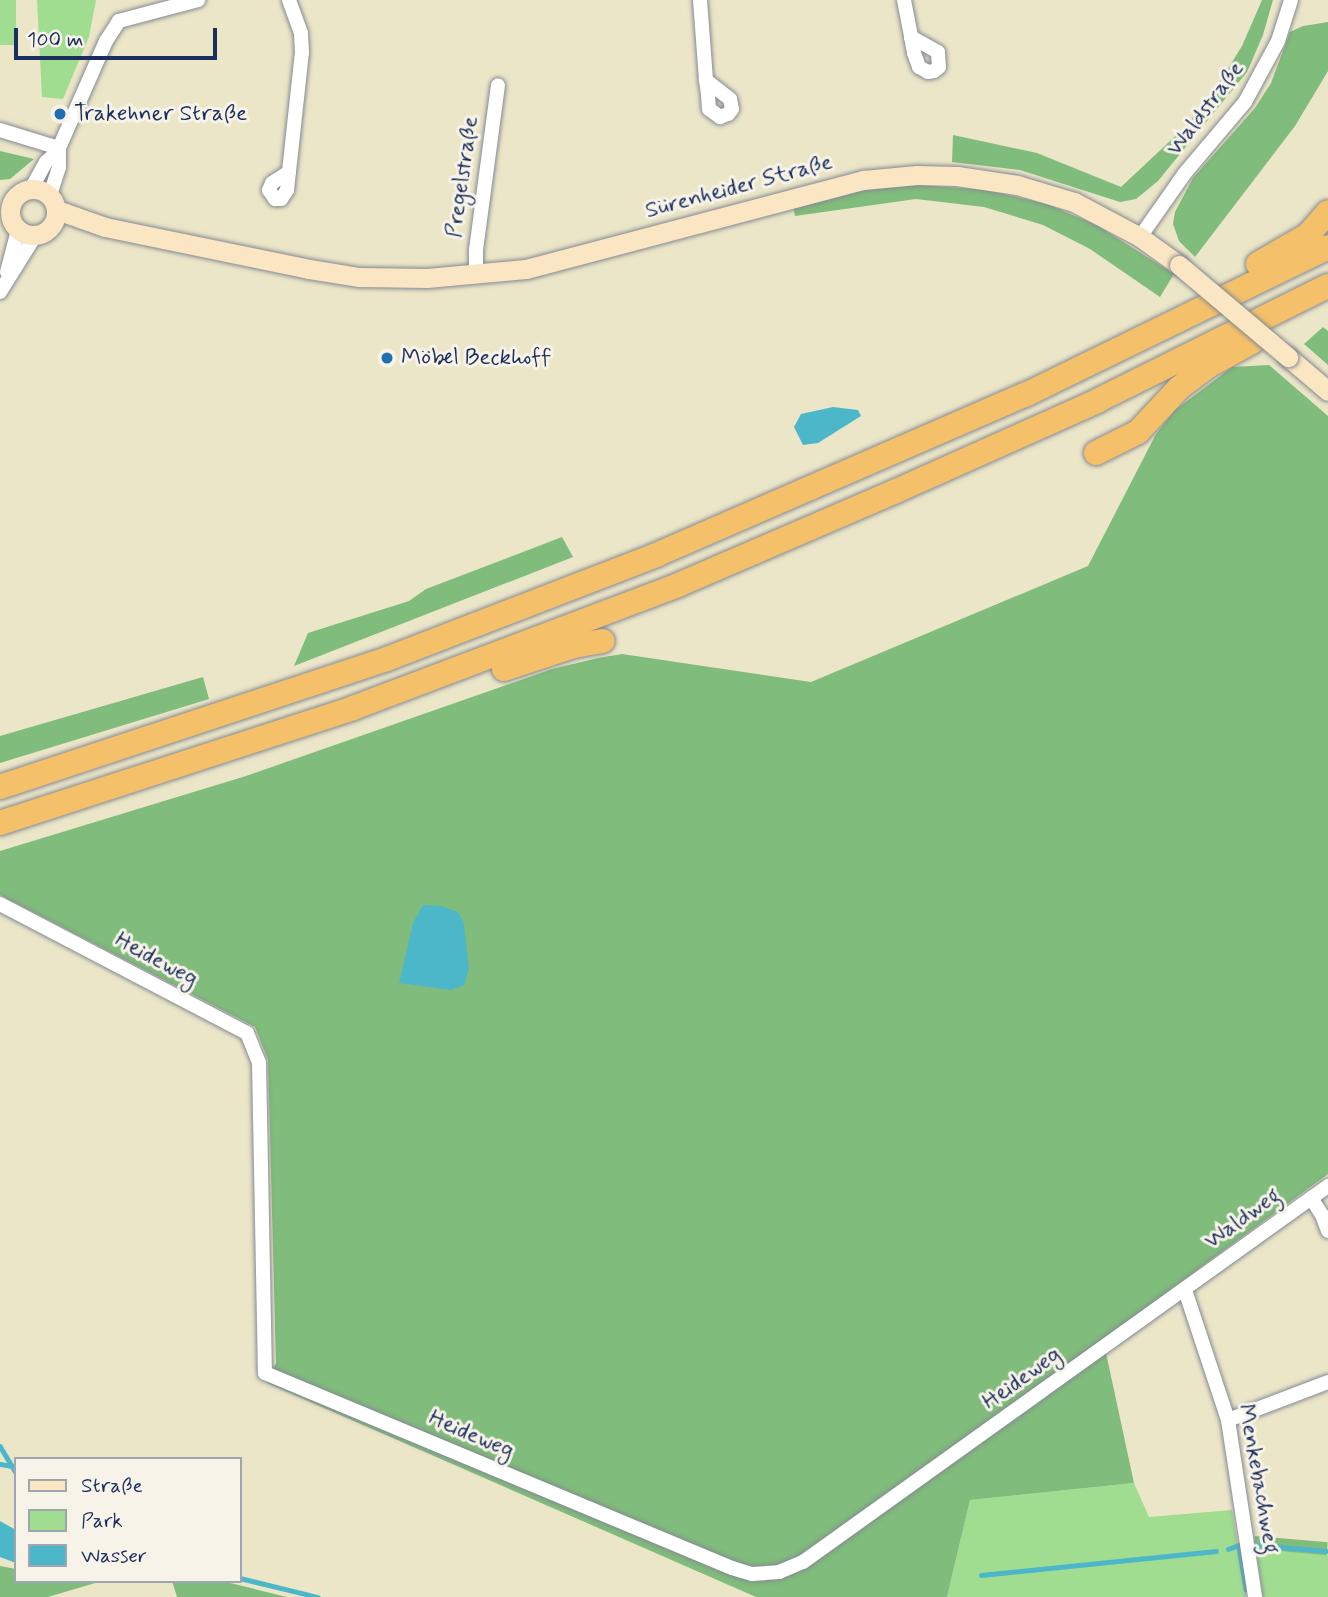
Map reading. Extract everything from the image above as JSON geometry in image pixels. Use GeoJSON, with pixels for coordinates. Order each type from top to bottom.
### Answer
{"type":"FeatureCollection","features":[{"type":"Feature","properties":{"kind":"highway"},"geometry":{"type":"LineString","coordinates":[[1168,327],[1183,303],[1283,251],[1308,235],[1328,212]]}},
{"type":"Feature","properties":{"kind":"highway"},"geometry":{"type":"LineString","coordinates":[[0,787],[387,659],[526,607],[887,458],[1168,327],[1328,247]]}},
{"type":"Feature","properties":{"kind":"highway"},"geometry":{"type":"LineString","coordinates":[[0,824],[238,747],[463,667],[678,584],[894,492],[1097,401],[1328,286]]}},
{"type":"Feature","properties":{"kind":"highway"},"geometry":{"type":"LineString","coordinates":[[1096,453],[1138,432],[1179,388],[1208,366],[1288,324],[1292,305]]}},
{"type":"Feature","properties":{"kind":"highway"},"geometry":{"type":"LineString","coordinates":[[463,667],[488,675],[553,652],[603,641]]}},
{"type":"Feature","properties":{"kind":"main road","name":"Sürenheider Straße"},"geometry":{"type":"LineString","coordinates":[[27,211],[359,277],[427,278],[526,269],[827,187],[883,176],[957,176],[1017,185],[1074,202],[1140,237],[1179,265],[1328,391]]}},
{"type":"Feature","properties":{"kind":"street"},"geometry":{"type":"LineString","coordinates":[[1,290],[46,162],[58,149],[106,41],[119,21],[198,0]]}},
{"type":"Feature","properties":{"kind":"street"},"geometry":{"type":"LineString","coordinates":[[289,0],[301,33],[302,53],[289,172]]}},
{"type":"Feature","properties":{"kind":"street"},"geometry":{"type":"LineString","coordinates":[[700,0],[706,80]]}},
{"type":"Feature","properties":{"kind":"street"},"geometry":{"type":"LineString","coordinates":[[904,0],[911,37]]}},
{"type":"Feature","properties":{"kind":"street","name":"Waldstraße"},"geometry":{"type":"LineString","coordinates":[[1140,237],[1185,173],[1245,102],[1278,41],[1291,0]]}},
{"type":"Feature","properties":{"kind":"street","name":"Pregelstraße"},"geometry":{"type":"LineString","coordinates":[[476,275],[476,250],[498,85]]}},
{"type":"Feature","properties":{"kind":"street"},"geometry":{"type":"LineString","coordinates":[[0,130],[58,149]]}},
{"type":"Feature","properties":{"kind":"street","name":"Heideweg"},"geometry":{"type":"LineString","coordinates":[[0,904],[247,1033],[259,1063],[265,1373],[732,1569],[752,1574],[779,1572],[803,1562],[1185,1290]]}},
{"type":"Feature","properties":{"kind":"street","name":"Waldweg"},"geometry":{"type":"LineString","coordinates":[[1185,1290],[1328,1186]]}},
{"type":"Feature","properties":{"kind":"street"},"geometry":{"type":"LineString","coordinates":[[1311,1198],[1328,1231]]}},
{"type":"Feature","properties":{"kind":"street","name":"Menkebachweg"},"geometry":{"type":"LineString","coordinates":[[1185,1290],[1228,1420],[1255,1597]]}},
{"type":"Feature","properties":{"kind":"street"},"geometry":{"type":"LineString","coordinates":[[1228,1420],[1328,1381]]}},
{"type":"Feature","properties":{"kind":"green space"},"geometry":{"type":"Polygon","coordinates":[[[0,0],[16,0],[16,45],[0,45],[0,0]]]}},
{"type":"Feature","properties":{"kind":"green space"},"geometry":{"type":"Polygon","coordinates":[[[37,0],[96,0],[89,37],[63,99],[42,97],[37,0]]]}},
{"type":"Feature","properties":{"kind":"green space"},"geometry":{"type":"Polygon","coordinates":[[[1262,0],[1273,0],[1263,35],[1247,72],[1158,181],[1136,199],[1120,202],[1020,170],[952,162],[953,135],[1037,153],[1121,187],[1186,126],[1214,91],[1242,46],[1262,0]]]}},
{"type":"Feature","properties":{"kind":"green space"},"geometry":{"type":"Polygon","coordinates":[[[1328,22],[1328,71],[1295,126],[1195,257],[1179,241],[1173,224],[1175,212],[1193,178],[1255,108],[1271,83],[1290,32],[1303,26],[1328,22]]]}},
{"type":"Feature","properties":{"kind":"green space"},"geometry":{"type":"Polygon","coordinates":[[[0,151],[34,159],[10,179],[0,180],[0,151]]]}},
{"type":"Feature","properties":{"kind":"green space"},"geometry":{"type":"Polygon","coordinates":[[[919,185],[986,190],[1047,204],[1098,226],[1174,274],[1160,297],[1090,249],[1043,225],[984,207],[916,199],[795,216],[793,206],[864,190],[919,185]]]}},
{"type":"Feature","properties":{"kind":"green space"},"geometry":{"type":"Polygon","coordinates":[[[1323,327],[1328,331],[1328,365],[1304,344],[1323,327]]]}},
{"type":"Feature","properties":{"kind":"green space"},"geometry":{"type":"Polygon","coordinates":[[[1269,365],[1328,416],[1328,1174],[1103,1339],[1134,1483],[970,1500],[947,1597],[756,1597],[267,1383],[276,1363],[268,1060],[255,1027],[0,895],[0,851],[246,776],[552,669],[598,658],[622,654],[811,682],[1088,566],[1156,434],[1175,410],[1232,367],[1269,365]]]}},
{"type":"Feature","properties":{"kind":"green space"},"geometry":{"type":"Polygon","coordinates":[[[562,537],[573,557],[294,666],[308,633],[409,601],[426,589],[562,537]]]}},
{"type":"Feature","properties":{"kind":"green space"},"geometry":{"type":"Polygon","coordinates":[[[203,677],[209,699],[0,763],[0,736],[203,677]]]}},
{"type":"Feature","properties":{"kind":"green space"},"geometry":{"type":"Polygon","coordinates":[[[1134,1483],[1149,1517],[1232,1510],[1246,1597],[947,1597],[970,1500],[1134,1483]]]}},
{"type":"Feature","properties":{"kind":"green space"},"geometry":{"type":"Polygon","coordinates":[[[1255,1536],[1328,1542],[1327,1555],[1254,1549],[1255,1536]]]}},
{"type":"Feature","properties":{"kind":"green space"},"geometry":{"type":"Polygon","coordinates":[[[1256,1549],[1328,1555],[1328,1597],[1263,1597],[1256,1549]]]}},
{"type":"Feature","properties":{"kind":"green space"},"geometry":{"type":"Polygon","coordinates":[[[0,1566],[14,1569],[14,1583],[95,1583],[48,1597],[0,1597],[0,1566]]]}},
{"type":"Feature","properties":{"kind":"green space"},"geometry":{"type":"Polygon","coordinates":[[[173,1583],[230,1583],[287,1597],[177,1597],[173,1583]]]}},
{"type":"Feature","properties":{"kind":"water"},"geometry":{"type":"Polygon","coordinates":[[[833,407],[858,410],[861,416],[818,443],[803,445],[794,427],[801,414],[833,407]]]}},
{"type":"Feature","properties":{"kind":"water"},"geometry":{"type":"Polygon","coordinates":[[[423,905],[441,906],[458,912],[464,923],[469,969],[464,985],[451,990],[399,983],[413,923],[423,905]]]}},
{"type":"Feature","properties":{"kind":"water"},"geometry":{"type":"Polygon","coordinates":[[[0,1521],[14,1529],[14,1562],[0,1557],[0,1521]]]}},
{"type":"Feature","properties":{"kind":"waterway"},"geometry":{"type":"LineString","coordinates":[[0,1446],[14,1470]]}},
{"type":"Feature","properties":{"kind":"waterway"},"geometry":{"type":"LineString","coordinates":[[0,1464],[12,1466]]}},
{"type":"Feature","properties":{"kind":"waterway"},"geometry":{"type":"LineString","coordinates":[[1228,1549],[1239,1545]]}},
{"type":"Feature","properties":{"kind":"waterway"},"geometry":{"type":"LineString","coordinates":[[1255,1545],[1328,1551]]}},
{"type":"Feature","properties":{"kind":"waterway"},"geometry":{"type":"LineString","coordinates":[[1239,1547],[1246,1589]]}},
{"type":"Feature","properties":{"kind":"waterway"},"geometry":{"type":"LineString","coordinates":[[981,1575],[1216,1551]]}},
{"type":"Feature","properties":{"kind":"waterway"},"geometry":{"type":"LineString","coordinates":[[242,1578],[318,1597]]}},
{"type":"Feature","properties":{"kind":"place","name":"Trakehner Straße"},"geometry":{"type":"Point","coordinates":[60,114]}},
{"type":"Feature","properties":{"kind":"place","name":"Möbel Beckhoff"},"geometry":{"type":"Point","coordinates":[387,358]}}]}
